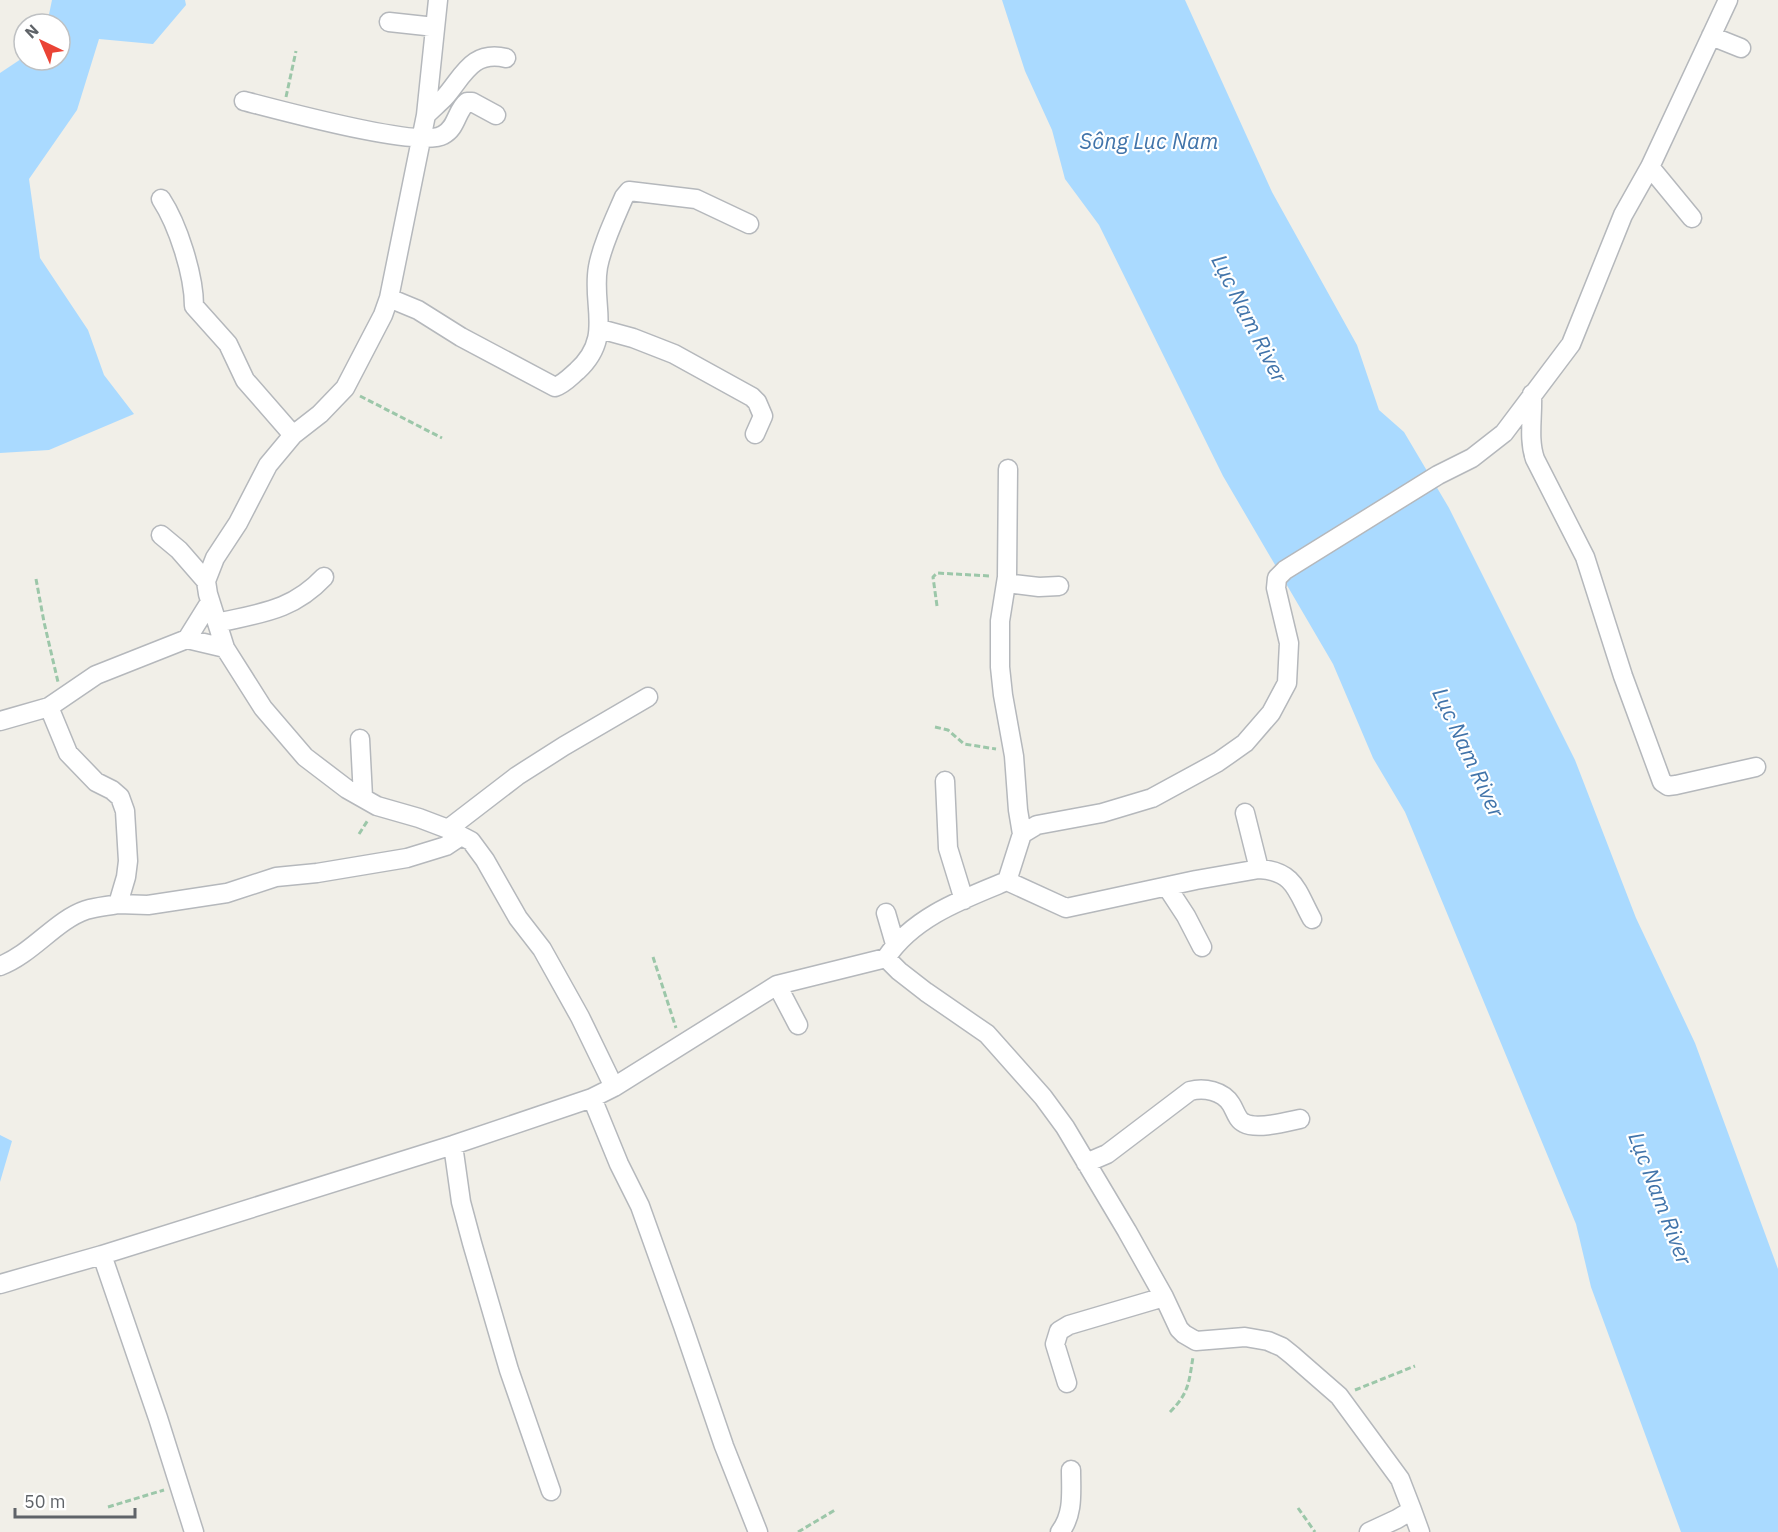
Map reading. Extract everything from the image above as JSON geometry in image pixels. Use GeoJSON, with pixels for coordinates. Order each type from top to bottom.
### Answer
{"type":"FeatureCollection","features":[{"type":"Feature","properties":{"kind":"street"},"geometry":{"type":"LineString","coordinates":[[206,581],[215,558],[238,523],[268,465],[293,435],[320,414],[345,388],[383,315],[389,298],[426,115],[438,0]]}},
{"type":"Feature","properties":{"kind":"street"},"geometry":{"type":"LineString","coordinates":[[1022,834],[1037,825],[1102,813],[1152,798],[1218,762],[1245,743],[1271,712],[1287,683],[1289,643],[1276,588],[1277,578],[1285,570],[1438,475],[1472,458],[1504,433],[1571,344],[1623,215],[1650,167],[1728,0]]}},
{"type":"Feature","properties":{"kind":"street"},"geometry":{"type":"LineString","coordinates":[[389,22],[435,27]]}},
{"type":"Feature","properties":{"kind":"street"},"geometry":{"type":"LineString","coordinates":[[1711,36],[1741,48]]}},
{"type":"Feature","properties":{"kind":"street"},"geometry":{"type":"LineString","coordinates":[[426,115],[443,99],[472,64],[495,55],[506,58]]}},
{"type":"Feature","properties":{"kind":"street"},"geometry":{"type":"LineString","coordinates":[[244,101],[363,130],[421,139],[444,135],[452,127],[463,105],[467,102],[472,102],[496,115]]}},
{"type":"Feature","properties":{"kind":"street"},"geometry":{"type":"LineString","coordinates":[[1650,167],[1692,218]]}},
{"type":"Feature","properties":{"kind":"street"},"geometry":{"type":"LineString","coordinates":[[389,298],[418,310],[460,337],[551,387],[561,385],[580,368],[593,352],[600,329],[597,293],[598,266],[624,197],[629,191],[696,198],[749,224]]}},
{"type":"Feature","properties":{"kind":"street"},"geometry":{"type":"LineString","coordinates":[[161,198],[175,227],[186,260],[194,295],[194,306],[228,344],[245,380],[293,435]]}},
{"type":"Feature","properties":{"kind":"street"},"geometry":{"type":"LineString","coordinates":[[600,329],[633,338],[674,354],[752,397],[757,402],[763,416],[755,434]]}},
{"type":"Feature","properties":{"kind":"street"},"geometry":{"type":"LineString","coordinates":[[1532,394],[1531,444],[1535,459],[1585,557],[1623,676],[1662,782],[1668,786],[1676,785],[1756,767]]}},
{"type":"Feature","properties":{"kind":"street"},"geometry":{"type":"LineString","coordinates":[[1007,881],[1022,834],[1014,756],[1000,667],[1000,621],[1006,580],[1008,469]]}},
{"type":"Feature","properties":{"kind":"street"},"geometry":{"type":"LineString","coordinates":[[161,535],[179,550],[206,581],[210,602],[225,648],[263,708],[305,757],[347,789],[377,806],[419,818],[471,841],[485,860],[518,918],[542,949],[580,1017],[614,1087]]}},
{"type":"Feature","properties":{"kind":"street"},"geometry":{"type":"LineString","coordinates":[[217,623],[273,610],[295,602],[311,591],[324,577]]}},
{"type":"Feature","properties":{"kind":"street"},"geometry":{"type":"LineString","coordinates":[[1006,580],[1039,587],[1059,586]]}},
{"type":"Feature","properties":{"kind":"street"},"geometry":{"type":"LineString","coordinates":[[186,639],[210,602]]}},
{"type":"Feature","properties":{"kind":"street"},"geometry":{"type":"LineString","coordinates":[[0,721],[56,703],[96,675],[186,639],[225,648]]}},
{"type":"Feature","properties":{"kind":"street"},"geometry":{"type":"LineString","coordinates":[[0,966],[16,959],[85,910],[118,904],[148,905],[227,893],[276,877],[317,873],[407,858],[446,846],[454,832],[525,771],[648,698]]}},
{"type":"Feature","properties":{"kind":"street"},"geometry":{"type":"LineString","coordinates":[[56,703],[68,753],[96,782],[120,797],[125,811],[128,861],[126,878],[118,904]]}},
{"type":"Feature","properties":{"kind":"street"},"geometry":{"type":"LineString","coordinates":[[360,739],[363,797]]}},
{"type":"Feature","properties":{"kind":"street"},"geometry":{"type":"LineString","coordinates":[[945,781],[948,848],[964,900]]}},
{"type":"Feature","properties":{"kind":"street"},"geometry":{"type":"LineString","coordinates":[[1245,813],[1259,869]]}},
{"type":"Feature","properties":{"kind":"street"},"geometry":{"type":"LineString","coordinates":[[0,1284],[102,1255],[453,1145],[592,1098],[614,1087],[777,985],[890,951],[915,926],[964,900],[1007,881],[1066,908],[1259,869],[1278,872],[1288,877],[1312,920]]}},
{"type":"Feature","properties":{"kind":"street"},"geometry":{"type":"LineString","coordinates":[[1167,887],[1202,947]]}},
{"type":"Feature","properties":{"kind":"street"},"geometry":{"type":"LineString","coordinates":[[886,913],[890,951],[899,971],[978,1027],[998,1044],[1043,1098],[1086,1163],[1164,1297],[1179,1329],[1196,1341],[1245,1337],[1269,1341],[1292,1355],[1339,1396],[1400,1479],[1420,1532]]}},
{"type":"Feature","properties":{"kind":"street"},"geometry":{"type":"LineString","coordinates":[[777,985],[798,1025]]}},
{"type":"Feature","properties":{"kind":"street"},"geometry":{"type":"LineString","coordinates":[[1086,1163],[1107,1154],[1190,1091],[1198,1089],[1223,1095],[1239,1119],[1248,1125],[1266,1125],[1300,1119]]}},
{"type":"Feature","properties":{"kind":"street"},"geometry":{"type":"LineString","coordinates":[[592,1098],[640,1206],[724,1446],[758,1532]]}},
{"type":"Feature","properties":{"kind":"street"},"geometry":{"type":"LineString","coordinates":[[453,1145],[461,1202],[472,1244],[508,1370],[551,1491]]}},
{"type":"Feature","properties":{"kind":"street"},"geometry":{"type":"LineString","coordinates":[[102,1255],[194,1532]]}},
{"type":"Feature","properties":{"kind":"street"},"geometry":{"type":"LineString","coordinates":[[1067,1383],[1056,1344],[1059,1332],[1069,1324],[1164,1297]]}},
{"type":"Feature","properties":{"kind":"street"},"geometry":{"type":"LineString","coordinates":[[1060,1532],[1069,1517],[1071,1508],[1071,1470]]}},
{"type":"Feature","properties":{"kind":"street"},"geometry":{"type":"LineString","coordinates":[[1369,1532],[1412,1510]]}},
{"type":"Feature","properties":{"kind":"path"},"geometry":{"type":"LineString","coordinates":[[284,111],[296,51]]}},
{"type":"Feature","properties":{"kind":"path"},"geometry":{"type":"LineString","coordinates":[[345,388],[442,438]]}},
{"type":"Feature","properties":{"kind":"path"},"geometry":{"type":"LineString","coordinates":[[937,606],[933,577],[937,573],[1006,580]]}},
{"type":"Feature","properties":{"kind":"path"},"geometry":{"type":"LineString","coordinates":[[36,579],[56,703]]}},
{"type":"Feature","properties":{"kind":"path"},"geometry":{"type":"LineString","coordinates":[[935,727],[948,730],[963,744],[995,749],[1014,756]]}},
{"type":"Feature","properties":{"kind":"path"},"geometry":{"type":"LineString","coordinates":[[654,957],[681,1044]]}},
{"type":"Feature","properties":{"kind":"path"},"geometry":{"type":"LineString","coordinates":[[1170,1412],[1191,1380],[1196,1341]]}},
{"type":"Feature","properties":{"kind":"path"},"geometry":{"type":"LineString","coordinates":[[1339,1396],[1415,1366]]}},
{"type":"Feature","properties":{"kind":"path"},"geometry":{"type":"LineString","coordinates":[[108,1507],[180,1485]]}},
{"type":"Feature","properties":{"kind":"path"},"geometry":{"type":"LineString","coordinates":[[1298,1508],[1315,1532]]}},
{"type":"Feature","properties":{"kind":"path"},"geometry":{"type":"LineString","coordinates":[[798,1532],[835,1510]]}},
{"type":"Feature","properties":{"kind":"water"},"geometry":{"type":"Polygon","coordinates":[[[52,0],[185,0],[186,5],[153,44],[99,39],[77,110],[29,179],[40,258],[88,330],[104,375],[134,414],[49,450],[0,453],[0,73],[12,65],[12,72],[72,72],[72,12],[50,12],[52,0]]]}},
{"type":"Feature","properties":{"kind":"water","name":"Sông Lục Nam"},"geometry":{"type":"Polygon","coordinates":[[[1002,0],[1185,0],[1272,192],[1357,345],[1379,410],[1404,432],[1449,508],[1575,760],[1636,918],[1695,1043],[1778,1269],[1778,1532],[1681,1532],[1591,1287],[1576,1224],[1405,812],[1373,758],[1333,664],[1223,476],[1099,225],[1065,179],[1052,130],[1025,71],[1002,0]]]}},
{"type":"Feature","properties":{"kind":"water"},"geometry":{"type":"Polygon","coordinates":[[[0,1135],[12,1141],[0,1182],[0,1135]]]}},
{"type":"Feature","properties":{"kind":"water label","name":"Lục Nam River"},"geometry":{"type":"Point","coordinates":[1250,318]}},
{"type":"Feature","properties":{"kind":"water label","name":"Lục Nam River"},"geometry":{"type":"Point","coordinates":[1469,752]}},
{"type":"Feature","properties":{"kind":"water label","name":"Lục Nam River"},"geometry":{"type":"Point","coordinates":[1661,1198]}}]}
